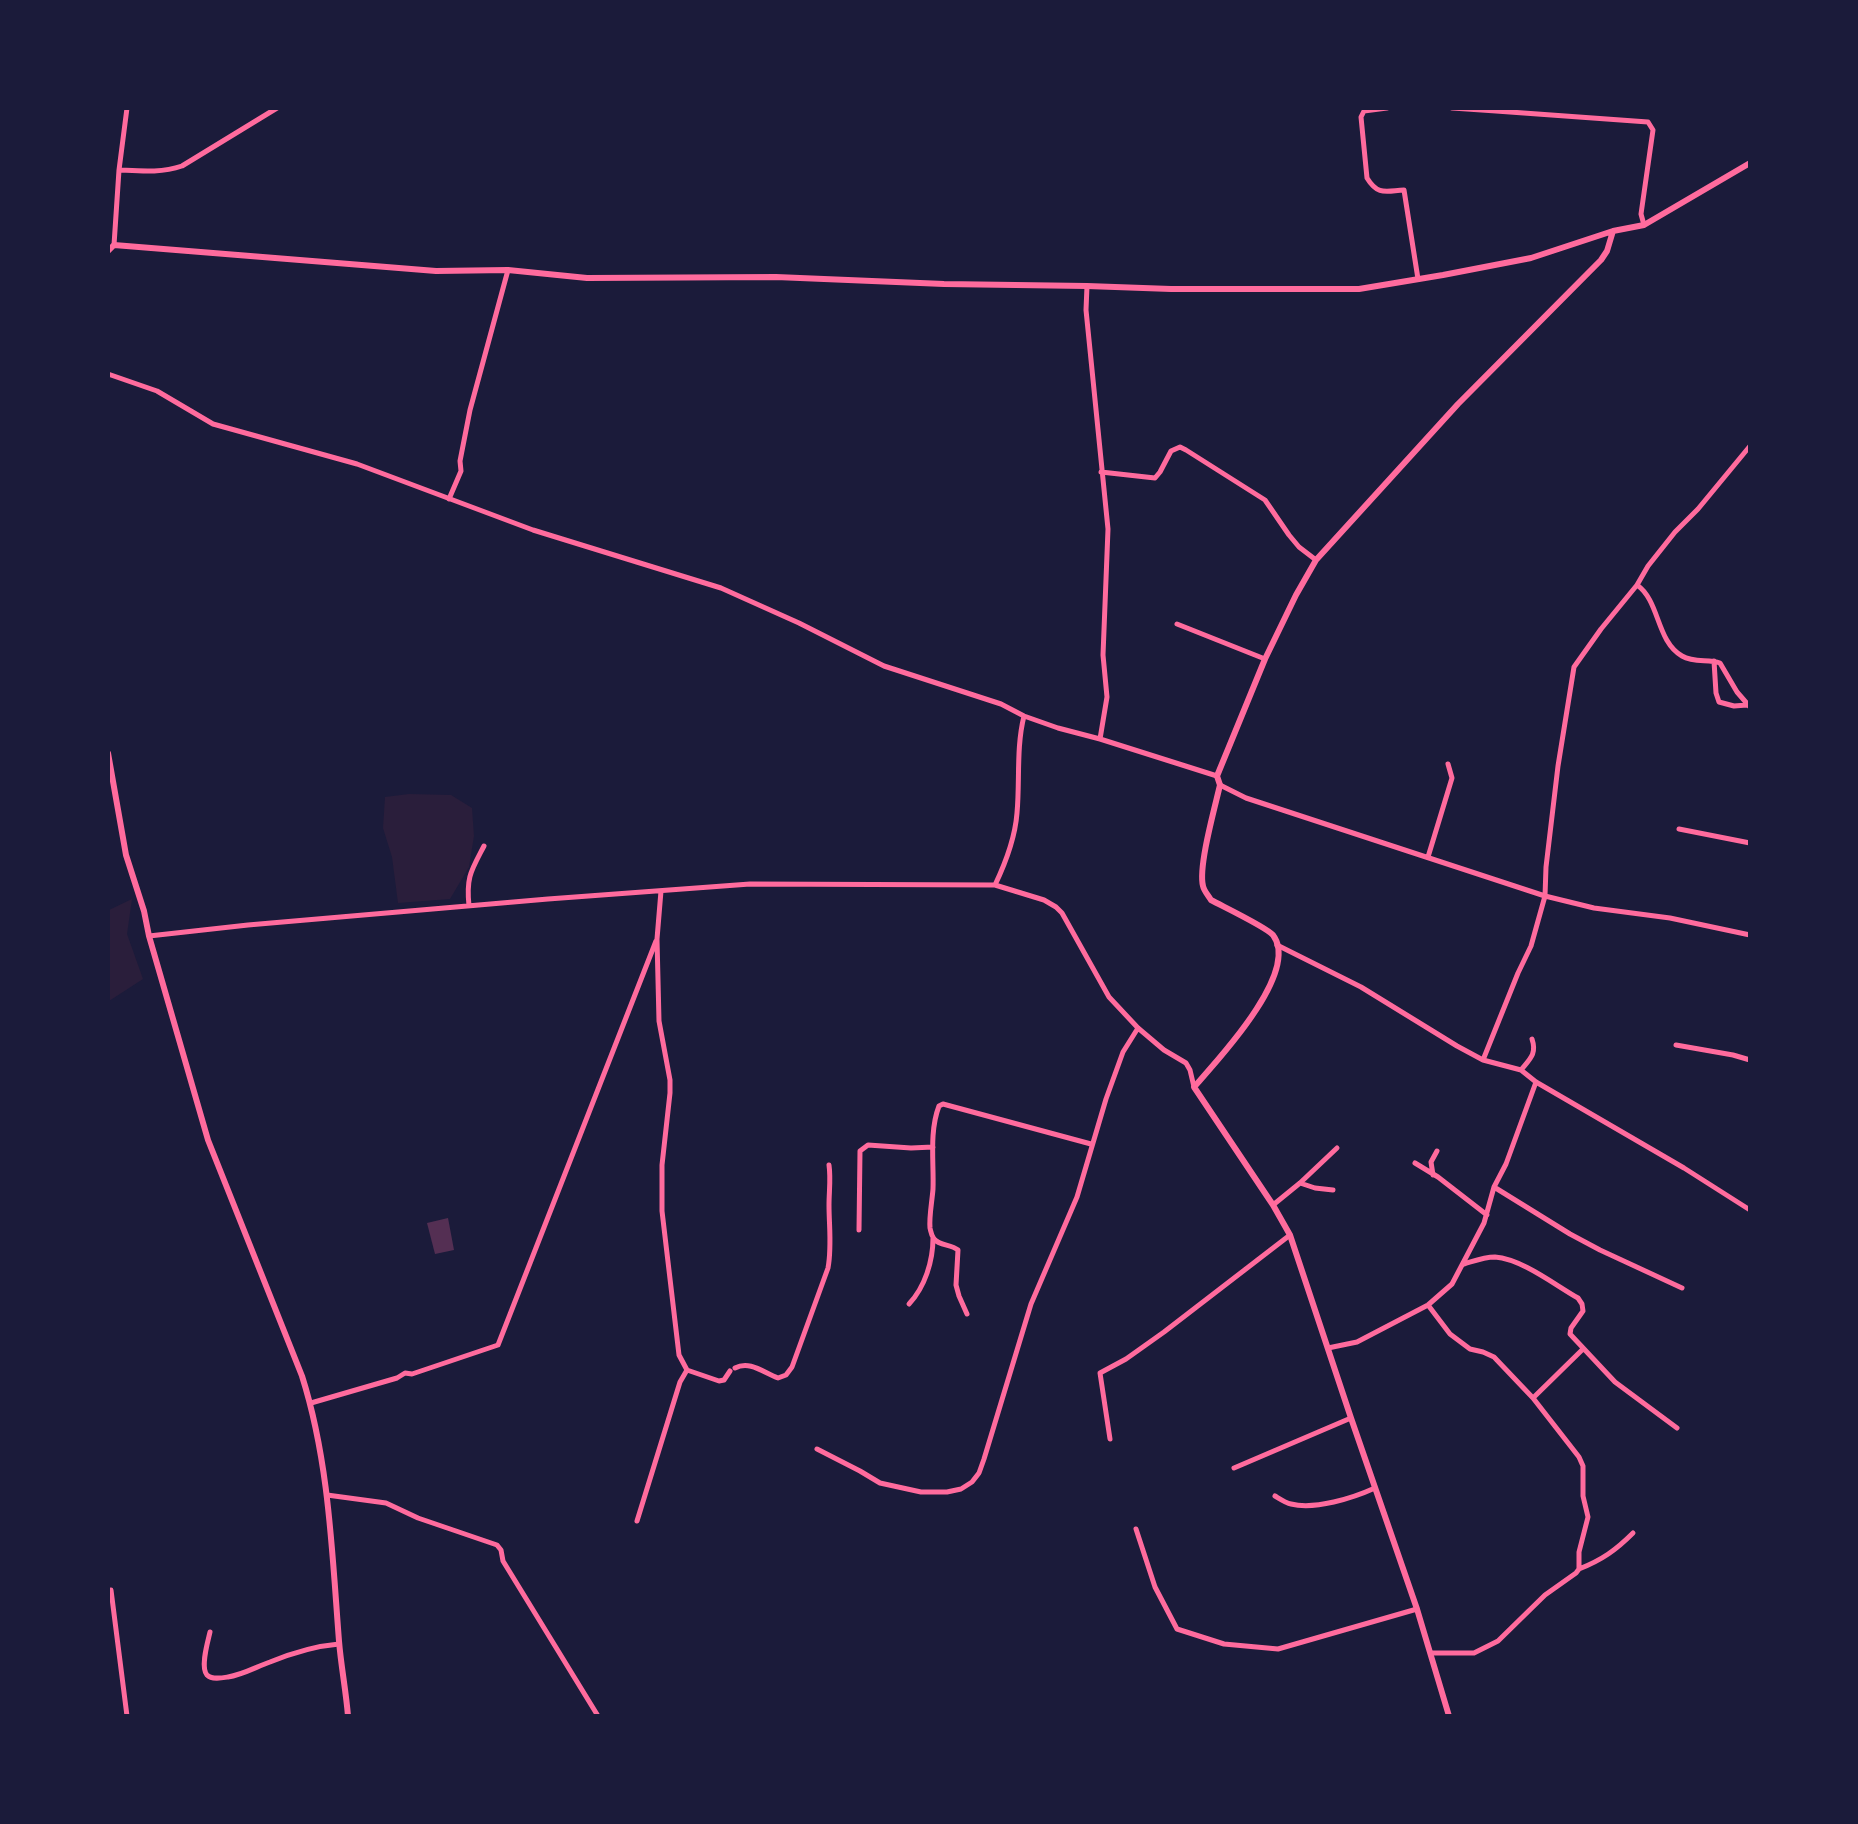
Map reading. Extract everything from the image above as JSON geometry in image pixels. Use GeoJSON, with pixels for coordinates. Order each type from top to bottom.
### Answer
{"type":"FeatureCollection","features":[{"type":"Feature","properties":{"kind":"street"},"geometry":{"type":"LineString","coordinates":[[108,251],[114,245],[119,170],[127,108]]}},
{"type":"Feature","properties":{"kind":"street"},"geometry":{"type":"LineString","coordinates":[[119,170],[156,172],[182,166],[276,108]]}},
{"type":"Feature","properties":{"kind":"street"},"geometry":{"type":"LineString","coordinates":[[1387,108],[1364,111],[1361,117],[1367,178],[1372,187],[1379,191],[1404,190],[1418,279]]}},
{"type":"Feature","properties":{"kind":"street"},"geometry":{"type":"LineString","coordinates":[[1452,108],[1648,122],[1653,130],[1640,214],[1644,225]]}},
{"type":"Feature","properties":{"kind":"street"},"geometry":{"type":"LineString","coordinates":[[114,245],[436,271],[508,270],[587,278],[776,277],[1171,289],[1359,289],[1531,258],[1613,231],[1644,225],[1749,163]]}},
{"type":"Feature","properties":{"kind":"street"},"geometry":{"type":"LineString","coordinates":[[1194,1087],[1231,1045],[1268,991],[1278,966],[1277,945],[1272,935],[1211,900],[1202,883],[1204,860],[1220,785],[1217,776],[1265,659],[1296,595],[1316,560],[1458,404],[1601,260],[1607,251],[1613,231]]}},
{"type":"Feature","properties":{"kind":"street"},"geometry":{"type":"LineString","coordinates":[[449,499],[461,471],[460,461],[470,410],[508,270]]}},
{"type":"Feature","properties":{"kind":"street"},"geometry":{"type":"LineString","coordinates":[[1087,286],[1086,310],[1108,529],[1103,656],[1107,697],[1100,739]]}},
{"type":"Feature","properties":{"kind":"street"},"geometry":{"type":"LineString","coordinates":[[108,374],[157,391],[213,424],[357,464],[533,530],[721,588],[884,666],[1001,704],[1024,716],[1058,728],[1217,776]]}},
{"type":"Feature","properties":{"kind":"street"},"geometry":{"type":"LineString","coordinates":[[1483,1060],[1531,946],[1545,896],[1558,766],[1574,667],[1637,586],[1648,566],[1749,446]]}},
{"type":"Feature","properties":{"kind":"street"},"geometry":{"type":"LineString","coordinates":[[1101,472],[1154,478],[1171,451],[1180,447],[1265,500],[1299,547],[1316,560]]}},
{"type":"Feature","properties":{"kind":"street"},"geometry":{"type":"LineString","coordinates":[[1637,586],[1644,590],[1663,632],[1679,655],[1692,660],[1720,663],[1749,707]]}},
{"type":"Feature","properties":{"kind":"street"},"geometry":{"type":"LineString","coordinates":[[1177,624],[1265,659]]}},
{"type":"Feature","properties":{"kind":"street"},"geometry":{"type":"LineString","coordinates":[[1714,661],[1719,702],[1749,707]]}},
{"type":"Feature","properties":{"kind":"street"},"geometry":{"type":"LineString","coordinates":[[995,885],[1009,856],[1014,836],[1020,737],[1024,716]]}},
{"type":"Feature","properties":{"kind":"street"},"geometry":{"type":"LineString","coordinates":[[108,753],[126,855],[208,1140],[303,1376],[311,1403],[327,1495],[339,1644],[348,1716]]}},
{"type":"Feature","properties":{"kind":"street"},"geometry":{"type":"LineString","coordinates":[[1428,857],[1452,778],[1448,764]]}},
{"type":"Feature","properties":{"kind":"street"},"geometry":{"type":"LineString","coordinates":[[1220,785],[1246,797],[1545,896],[1594,908],[1670,918],[1749,935]]}},
{"type":"Feature","properties":{"kind":"street"},"geometry":{"type":"LineString","coordinates":[[1679,829],[1749,843]]}},
{"type":"Feature","properties":{"kind":"street"},"geometry":{"type":"LineString","coordinates":[[469,906],[467,885],[484,846]]}},
{"type":"Feature","properties":{"kind":"street"},"geometry":{"type":"LineString","coordinates":[[149,936],[248,925],[750,884],[995,885],[1044,900],[1056,907],[1110,997],[1138,1028],[1164,1050],[1186,1063],[1194,1087],[1290,1235],[1417,1609],[1450,1716]]}},
{"type":"Feature","properties":{"kind":"street"},"geometry":{"type":"LineString","coordinates":[[661,891],[657,939],[659,1021],[670,1093],[662,1165],[662,1211],[679,1355],[687,1370],[719,1381],[724,1380],[740,1365],[749,1365],[778,1378],[790,1372],[831,1253],[829,1165]]}},
{"type":"Feature","properties":{"kind":"street"},"geometry":{"type":"LineString","coordinates":[[311,1403],[397,1378],[405,1373],[412,1374],[498,1345],[657,939]]}},
{"type":"Feature","properties":{"kind":"street"},"geometry":{"type":"LineString","coordinates":[[1277,945],[1361,987],[1447,1041],[1483,1060],[1521,1070],[1536,1082],[1684,1168],[1749,1210]]}},
{"type":"Feature","properties":{"kind":"street"},"geometry":{"type":"LineString","coordinates":[[817,1448],[880,1483],[901,1489],[947,1492],[961,1489],[979,1473],[1031,1304],[1077,1197],[1091,1144],[1123,1052],[1138,1028]]}},
{"type":"Feature","properties":{"kind":"street"},"geometry":{"type":"LineString","coordinates":[[1521,1070],[1531,1059],[1535,1048],[1532,1039]]}},
{"type":"Feature","properties":{"kind":"street"},"geometry":{"type":"LineString","coordinates":[[1676,1045],[1749,1060]]}},
{"type":"Feature","properties":{"kind":"street"},"geometry":{"type":"LineString","coordinates":[[1328,1348],[1357,1342],[1428,1305],[1452,1284],[1487,1215],[1494,1187],[1506,1164],[1536,1082]]}},
{"type":"Feature","properties":{"kind":"street"},"geometry":{"type":"LineString","coordinates":[[909,1304],[917,1294],[930,1261],[933,1238],[930,1225],[933,1147],[939,1106],[943,1104],[1091,1144]]}},
{"type":"Feature","properties":{"kind":"street"},"geometry":{"type":"LineString","coordinates":[[859,1230],[860,1151],[868,1145],[911,1149],[933,1147]]}},
{"type":"Feature","properties":{"kind":"street"},"geometry":{"type":"LineString","coordinates":[[1273,1205],[1336,1148]]}},
{"type":"Feature","properties":{"kind":"street"},"geometry":{"type":"LineString","coordinates":[[1433,1175],[1431,1162],[1437,1151]]}},
{"type":"Feature","properties":{"kind":"street"},"geometry":{"type":"LineString","coordinates":[[1415,1163],[1487,1215]]}},
{"type":"Feature","properties":{"kind":"street"},"geometry":{"type":"LineString","coordinates":[[1300,1183],[1333,1190]]}},
{"type":"Feature","properties":{"kind":"street"},"geometry":{"type":"LineString","coordinates":[[1494,1187],[1570,1234],[1682,1288]]}},
{"type":"Feature","properties":{"kind":"street"},"geometry":{"type":"LineString","coordinates":[[1110,1439],[1100,1373],[1126,1359],[1164,1332],[1290,1235]]}},
{"type":"Feature","properties":{"kind":"street"},"geometry":{"type":"LineString","coordinates":[[933,1238],[958,1250],[956,1285],[967,1314]]}},
{"type":"Feature","properties":{"kind":"street"},"geometry":{"type":"LineString","coordinates":[[1464,1264],[1483,1258],[1507,1259],[1528,1268],[1578,1298],[1583,1311],[1570,1334],[1615,1382],[1677,1428]]}},
{"type":"Feature","properties":{"kind":"street"},"geometry":{"type":"LineString","coordinates":[[1428,1305],[1450,1334],[1470,1349],[1494,1357],[1533,1398],[1579,1457],[1583,1466],[1583,1496],[1588,1517],[1579,1552],[1579,1569]]}},
{"type":"Feature","properties":{"kind":"street"},"geometry":{"type":"LineString","coordinates":[[1533,1398],[1583,1349]]}},
{"type":"Feature","properties":{"kind":"street"},"geometry":{"type":"LineString","coordinates":[[637,1521],[680,1382],[687,1370]]}},
{"type":"Feature","properties":{"kind":"street"},"geometry":{"type":"LineString","coordinates":[[1234,1468],[1351,1418]]}},
{"type":"Feature","properties":{"kind":"street"},"geometry":{"type":"LineString","coordinates":[[1275,1496],[1290,1504],[1314,1504],[1359,1495],[1375,1488]]}},
{"type":"Feature","properties":{"kind":"street"},"geometry":{"type":"LineString","coordinates":[[327,1495],[386,1503],[418,1518],[497,1545],[501,1549],[503,1561],[597,1716]]}},
{"type":"Feature","properties":{"kind":"street"},"geometry":{"type":"LineString","coordinates":[[1136,1529],[1155,1587],[1177,1629],[1224,1644],[1278,1649],[1417,1609]]}},
{"type":"Feature","properties":{"kind":"street"},"geometry":{"type":"LineString","coordinates":[[1431,1653],[1474,1653],[1499,1641],[1545,1595],[1579,1569],[1618,1549],[1633,1533]]}},
{"type":"Feature","properties":{"kind":"street"},"geometry":{"type":"LineString","coordinates":[[111,1590],[127,1716]]}},
{"type":"Feature","properties":{"kind":"street"},"geometry":{"type":"LineString","coordinates":[[210,1632],[204,1666],[209,1677],[216,1678],[230,1677],[285,1656],[339,1644]]}},
{"type":"Feature","properties":{"kind":"shaded area"},"geometry":{"type":"Polygon","coordinates":[[[409,794],[451,795],[472,808],[474,836],[469,867],[450,899],[398,903],[392,857],[383,828],[385,797],[409,794]]]}},
{"type":"Feature","properties":{"kind":"shaded area"},"geometry":{"type":"Polygon","coordinates":[[[132,899],[127,934],[143,979],[109,1001],[109,910],[132,899]]]}},
{"type":"Feature","properties":{"kind":"building"},"geometry":{"type":"Polygon","coordinates":[[[448,1218],[454,1250],[435,1254],[427,1223],[448,1218]]]}}]}
